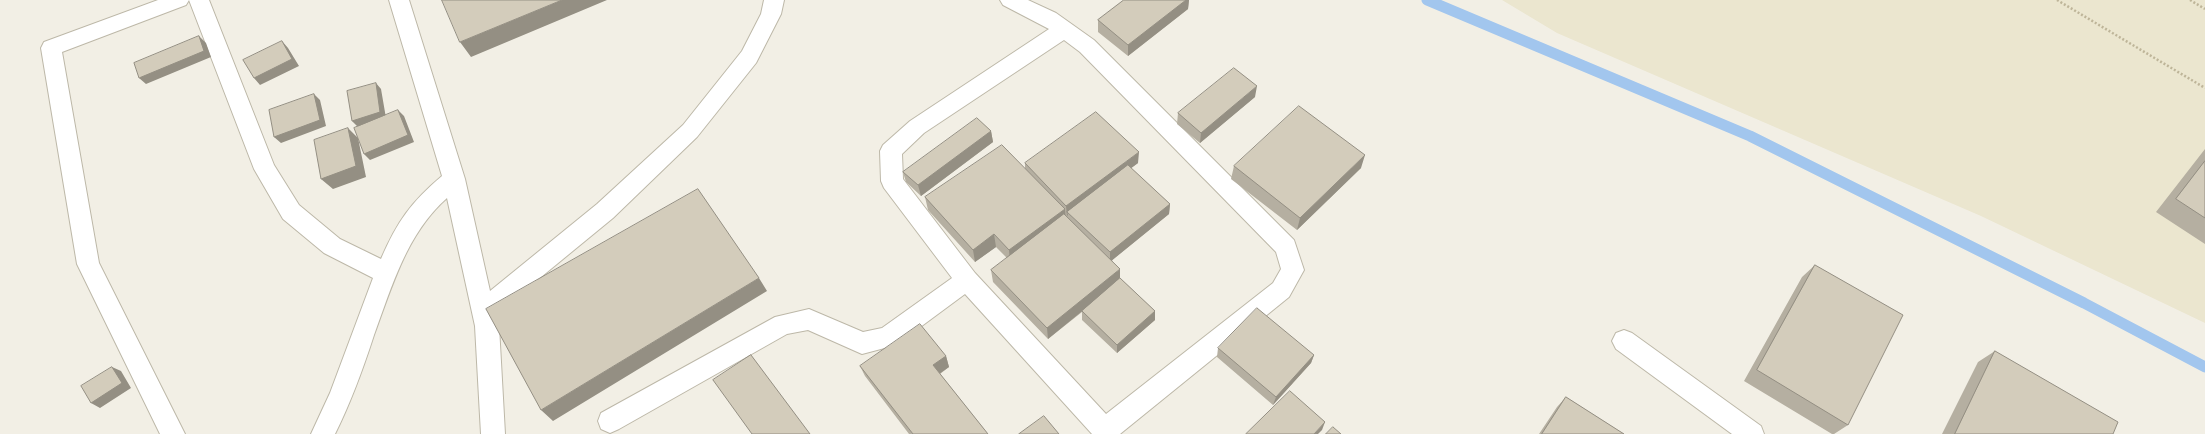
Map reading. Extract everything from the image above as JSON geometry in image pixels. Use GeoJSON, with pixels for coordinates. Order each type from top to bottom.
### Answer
{"type":"FeatureCollection","features":[{"type":"Feature","properties":{"kind":"street"},"geometry":{"type":"LineString","coordinates":[[173,434],[88,264],[51,48],[179,0]]}},
{"type":"Feature","properties":{"kind":"street"},"geometry":{"type":"LineString","coordinates":[[199,0],[264,169],[291,212],[332,246],[386,273]]}},
{"type":"Feature","properties":{"kind":"street"},"geometry":{"type":"LineString","coordinates":[[399,0],[454,179],[484,310],[487,326],[493,434]]}},
{"type":"Feature","properties":{"kind":"street"},"geometry":{"type":"LineString","coordinates":[[484,310],[605,211],[690,131],[749,57],[771,14],[774,0]]}},
{"type":"Feature","properties":{"kind":"street"},"geometry":{"type":"LineString","coordinates":[[1010,0],[1049,19],[1087,46],[1286,247],[1293,270],[1281,290],[1106,432],[967,280],[892,181],[891,151],[917,127],[1063,30]]}},
{"type":"Feature","properties":{"kind":"street"},"geometry":{"type":"LineString","coordinates":[[323,434],[341,396],[386,273],[401,238],[426,203],[454,179]]}},
{"type":"Feature","properties":{"kind":"street"},"geometry":{"type":"LineString","coordinates":[[610,421],[783,324],[809,319],[862,343],[888,337],[967,280]]}},
{"type":"Feature","properties":{"kind":"street"},"geometry":{"type":"LineString","coordinates":[[1624,341],[1752,434]]}},
{"type":"Feature","properties":{"kind":"path"},"geometry":{"type":"LineString","coordinates":[[2057,0],[2205,88]]}},
{"type":"Feature","properties":{"kind":"path"},"geometry":{"type":"LineString","coordinates":[[2190,0],[2205,9]]}},
{"type":"Feature","properties":{"kind":"shaded area"},"geometry":{"type":"Polygon","coordinates":[[[1502,0],[2205,0],[2205,323],[1981,216],[1557,33],[1502,0]]]}},
{"type":"Feature","properties":{"kind":"building"},"geometry":{"type":"Polygon","coordinates":[[[442,0],[562,0],[460,42],[442,0]]]}},
{"type":"Feature","properties":{"kind":"building"},"geometry":{"type":"Polygon","coordinates":[[[1124,0],[1186,0],[1128,45],[1098,20],[1124,0]]]}},
{"type":"Feature","properties":{"kind":"building"},"geometry":{"type":"Polygon","coordinates":[[[199,36],[204,51],[139,78],[134,63],[199,36]]]}},
{"type":"Feature","properties":{"kind":"building"},"geometry":{"type":"Polygon","coordinates":[[[282,41],[292,59],[254,78],[243,60],[282,41]]]}},
{"type":"Feature","properties":{"kind":"building"},"geometry":{"type":"Polygon","coordinates":[[[1234,68],[1257,86],[1201,133],[1178,113],[1234,68]]]}},
{"type":"Feature","properties":{"kind":"building"},"geometry":{"type":"Polygon","coordinates":[[[376,83],[380,112],[352,121],[347,91],[376,83]]]}},
{"type":"Feature","properties":{"kind":"building"},"geometry":{"type":"Polygon","coordinates":[[[314,94],[320,120],[274,137],[269,110],[314,94]]]}},
{"type":"Feature","properties":{"kind":"building"},"geometry":{"type":"Polygon","coordinates":[[[1299,106],[1365,155],[1300,218],[1234,166],[1299,106]]]}},
{"type":"Feature","properties":{"kind":"building"},"geometry":{"type":"Polygon","coordinates":[[[398,110],[408,135],[364,154],[354,128],[398,110]]]}},
{"type":"Feature","properties":{"kind":"building"},"geometry":{"type":"Polygon","coordinates":[[[1096,112],[1139,152],[1066,206],[1025,163],[1096,112]]]}},
{"type":"Feature","properties":{"kind":"building"},"geometry":{"type":"Polygon","coordinates":[[[977,118],[991,131],[918,185],[903,172],[977,118]]]}},
{"type":"Feature","properties":{"kind":"building"},"geometry":{"type":"Polygon","coordinates":[[[348,128],[356,166],[321,179],[314,140],[348,128]]]}},
{"type":"Feature","properties":{"kind":"building"},"geometry":{"type":"Polygon","coordinates":[[[1002,145],[1065,209],[1009,250],[994,234],[973,250],[925,197],[1002,145]]]}},
{"type":"Feature","properties":{"kind":"building"},"geometry":{"type":"Polygon","coordinates":[[[2205,161],[2205,218],[2176,199],[2205,161]]]}},
{"type":"Feature","properties":{"kind":"building"},"geometry":{"type":"Polygon","coordinates":[[[1128,165],[1170,204],[1110,252],[1067,212],[1128,165]]]}},
{"type":"Feature","properties":{"kind":"building"},"geometry":{"type":"Polygon","coordinates":[[[698,189],[759,278],[541,410],[486,309],[698,189]]]}},
{"type":"Feature","properties":{"kind":"building"},"geometry":{"type":"Polygon","coordinates":[[[1064,214],[1120,269],[1047,328],[991,270],[1064,214]]]}},
{"type":"Feature","properties":{"kind":"building"},"geometry":{"type":"Polygon","coordinates":[[[1815,265],[1903,315],[1848,425],[1757,370],[1815,265]]]}},
{"type":"Feature","properties":{"kind":"building"},"geometry":{"type":"Polygon","coordinates":[[[1120,278],[1155,311],[1117,345],[1082,311],[1120,278]]]}},
{"type":"Feature","properties":{"kind":"building"},"geometry":{"type":"Polygon","coordinates":[[[1257,308],[1314,355],[1276,397],[1218,348],[1257,308]]]}},
{"type":"Feature","properties":{"kind":"building"},"geometry":{"type":"Polygon","coordinates":[[[920,324],[946,356],[933,365],[988,434],[913,434],[860,366],[920,324]]]}},
{"type":"Feature","properties":{"kind":"building"},"geometry":{"type":"Polygon","coordinates":[[[1995,351],[2118,422],[2113,434],[1955,434],[1995,351]]]}},
{"type":"Feature","properties":{"kind":"building"},"geometry":{"type":"Polygon","coordinates":[[[751,355],[810,434],[752,434],[713,380],[751,355]]]}},
{"type":"Feature","properties":{"kind":"building"},"geometry":{"type":"Polygon","coordinates":[[[112,367],[122,383],[91,403],[81,386],[112,367]]]}},
{"type":"Feature","properties":{"kind":"building"},"geometry":{"type":"Polygon","coordinates":[[[1290,391],[1325,422],[1314,434],[1246,434],[1290,391]]]}},
{"type":"Feature","properties":{"kind":"building"},"geometry":{"type":"Polygon","coordinates":[[[1566,397],[1624,434],[1542,434],[1566,397]]]}},
{"type":"Feature","properties":{"kind":"building"},"geometry":{"type":"Polygon","coordinates":[[[1044,416],[1059,434],[1019,434],[1044,416]]]}},
{"type":"Feature","properties":{"kind":"building"},"geometry":{"type":"Polygon","coordinates":[[[1333,427],[1341,434],[1326,434],[1333,427]]]}},
{"type":"Feature","properties":{"kind":"waterway"},"geometry":{"type":"LineString","coordinates":[[1427,0],[1750,136],[2084,303],[2205,367]]}}]}
